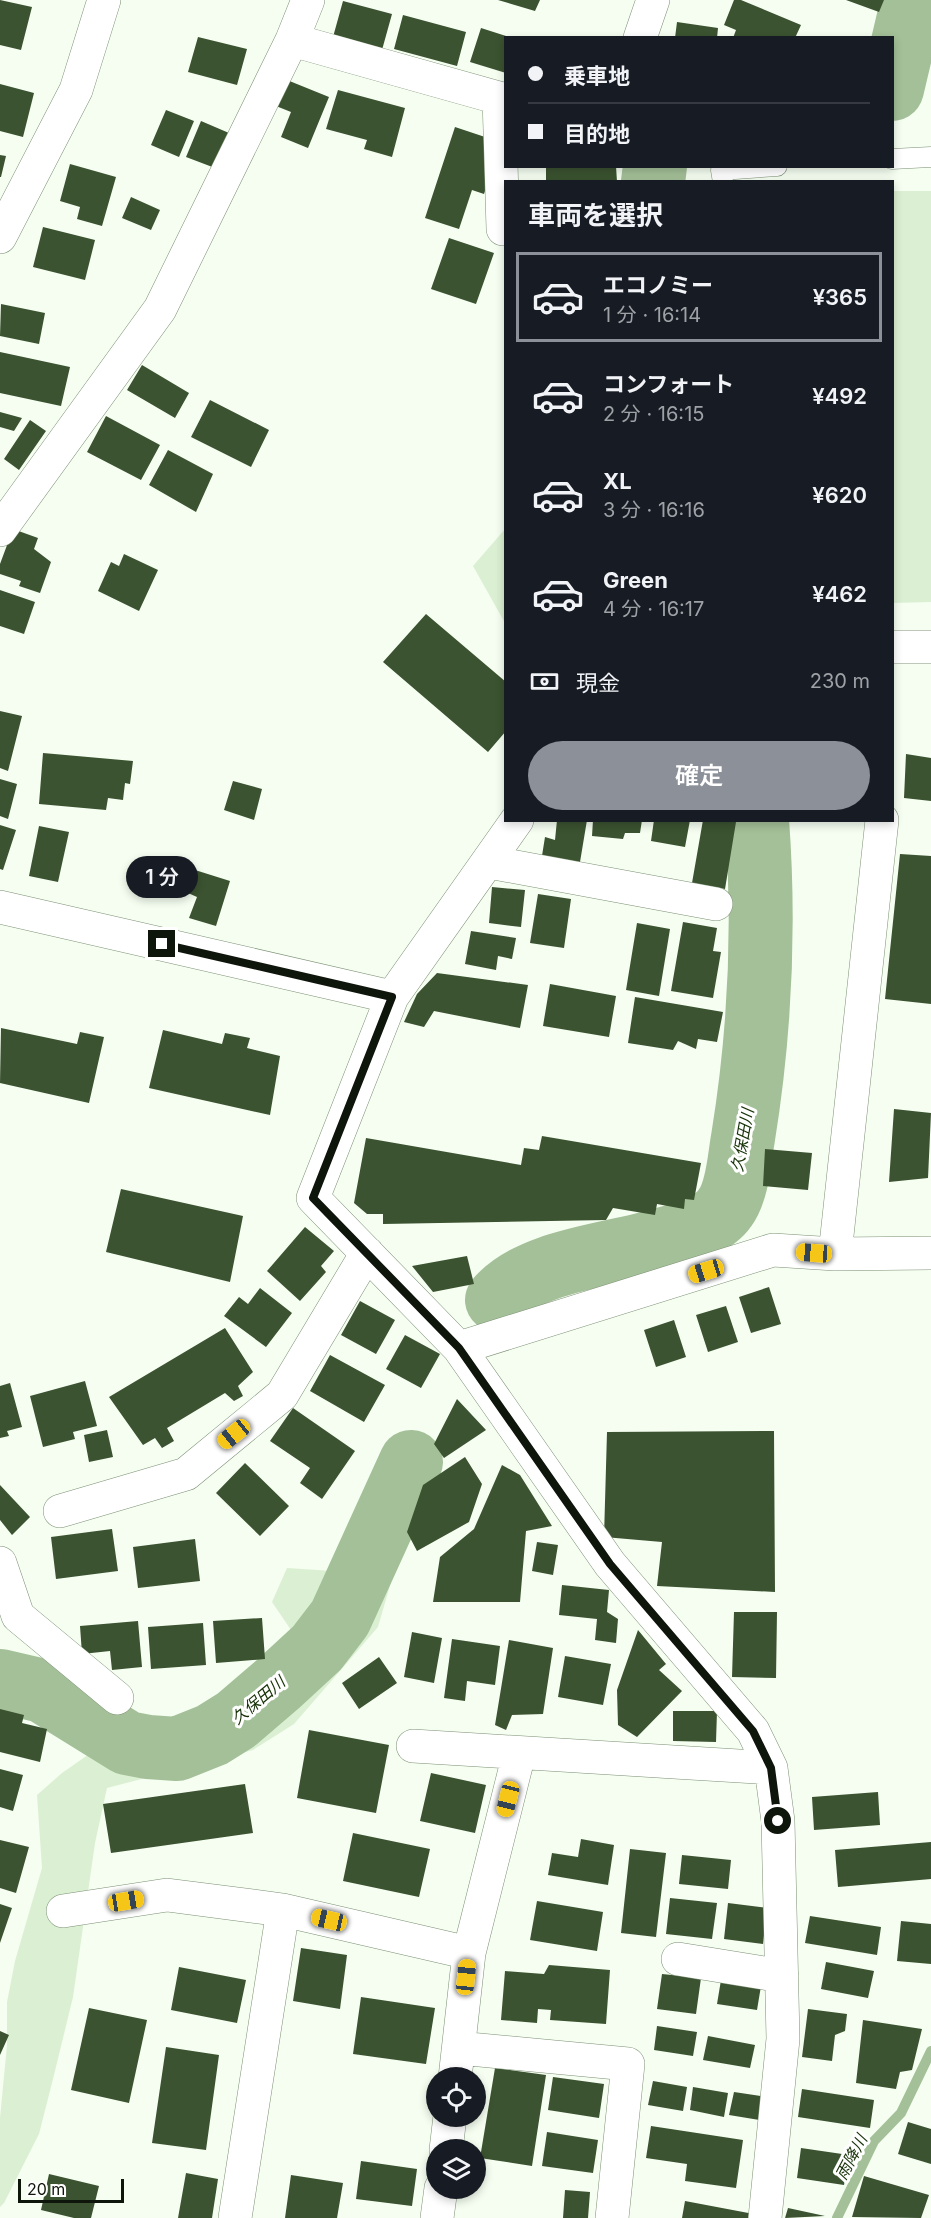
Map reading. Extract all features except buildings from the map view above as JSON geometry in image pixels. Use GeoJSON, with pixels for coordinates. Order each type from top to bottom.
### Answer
{"type":"FeatureCollection","features":[{"type":"Feature","properties":{"kind":"street"},"geometry":{"type":"LineString","coordinates":[[0,237],[76,90],[104,0]]}},
{"type":"Feature","properties":{"kind":"street"},"geometry":{"type":"LineString","coordinates":[[0,530],[160,309],[292,40],[308,0]]}},
{"type":"Feature","properties":{"kind":"street"},"geometry":{"type":"LineString","coordinates":[[640,36],[653,0]]}},
{"type":"Feature","properties":{"kind":"street"},"geometry":{"type":"LineString","coordinates":[[292,40],[502,99],[503,229]]}},
{"type":"Feature","properties":{"kind":"street"},"geometry":{"type":"LineString","coordinates":[[894,647],[931,647]]}},
{"type":"Feature","properties":{"kind":"street"},"geometry":{"type":"LineString","coordinates":[[516,822],[392,997],[313,1198],[459,1348],[610,1564],[753,1731],[771,1768],[778,1821],[783,2039],[765,2218]]}},
{"type":"Feature","properties":{"kind":"street"},"geometry":{"type":"LineString","coordinates":[[835,1254],[882,822]]}},
{"type":"Feature","properties":{"kind":"street"},"geometry":{"type":"LineString","coordinates":[[489,862],[716,904]]}},
{"type":"Feature","properties":{"kind":"street"},"geometry":{"type":"LineString","coordinates":[[0,907],[392,997]]}},
{"type":"Feature","properties":{"kind":"street"},"geometry":{"type":"LineString","coordinates":[[459,1348],[773,1250],[835,1254],[931,1253]]}},
{"type":"Feature","properties":{"kind":"street"},"geometry":{"type":"LineString","coordinates":[[60,1511],[186,1474],[282,1395],[367,1253]]}},
{"type":"Feature","properties":{"kind":"street"},"geometry":{"type":"LineString","coordinates":[[0,1563],[18,1616],[117,1698]]}},
{"type":"Feature","properties":{"kind":"street"},"geometry":{"type":"LineString","coordinates":[[413,1746],[519,1755],[771,1768]]}},
{"type":"Feature","properties":{"kind":"street"},"geometry":{"type":"LineString","coordinates":[[519,1755],[469,1953],[457,2063],[628,2064],[612,2218]]}},
{"type":"Feature","properties":{"kind":"street"},"geometry":{"type":"LineString","coordinates":[[63,1911],[167,1895],[283,1910],[469,1953]]}},
{"type":"Feature","properties":{"kind":"street"},"geometry":{"type":"LineString","coordinates":[[235,2218],[283,1910]]}},
{"type":"Feature","properties":{"kind":"street"},"geometry":{"type":"LineString","coordinates":[[678,1959],[782,1976]]}},
{"type":"Feature","properties":{"kind":"street"},"geometry":{"type":"LineString","coordinates":[[437,2218],[440,2199]]}},
{"type":"Feature","properties":{"kind":"lane"},"geometry":{"type":"LineString","coordinates":[[894,159],[931,157]]}},
{"type":"Feature","properties":{"kind":"lane"},"geometry":{"type":"LineString","coordinates":[[723,180],[721,170],[749,168]]}},
{"type":"Feature","properties":{"kind":"green space"},"geometry":{"type":"Polygon","coordinates":[[[894,191],[931,191],[931,602],[894,603],[894,191]]]}},
{"type":"Feature","properties":{"kind":"green space"},"geometry":{"type":"Polygon","coordinates":[[[504,530],[504,621],[473,566],[504,530]]]}},
{"type":"Feature","properties":{"kind":"green space"},"geometry":{"type":"Polygon","coordinates":[[[287,1568],[393,1575],[378,1627],[294,1724],[253,1750],[107,1788],[95,1843],[73,1997],[39,2134],[0,2207],[0,2118],[7,2045],[7,2002],[15,1961],[42,1868],[37,1795],[62,1773],[95,1750],[177,1749],[212,1735],[317,1649],[291,1630],[272,1602],[287,1568]]]}},
{"type":"Feature","properties":{"kind":"waterway","name":"久保田川"},"geometry":{"type":"LineString","coordinates":[[894,81],[913,0]]}},
{"type":"Feature","properties":{"kind":"waterway","name":"久保田川"},"geometry":{"type":"LineString","coordinates":[[653,180],[655,168]]}},
{"type":"Feature","properties":{"kind":"waterway","name":"久保田川"},"geometry":{"type":"LineString","coordinates":[[497,1300],[511,1287],[549,1268],[657,1241],[694,1229],[719,1215],[729,1201],[739,1165],[749,1099],[757,1019],[761,940],[757,822]]}},
{"type":"Feature","properties":{"kind":"waterway","name":"久保田川"},"geometry":{"type":"LineString","coordinates":[[0,1681],[43,1691],[127,1743],[177,1749],[212,1735],[236,1720],[278,1684],[317,1648],[340,1618],[411,1462]]}},
{"type":"Feature","properties":{"kind":"waterway","name":"雨降川"},"geometry":{"type":"LineString","coordinates":[[837,2218],[874,2141],[901,2113],[931,2051]]}},
{"type":"Feature","properties":{"kind":"route"},"geometry":{"type":"LineString","coordinates":[[162,944],[392,997],[313,1198],[459,1348],[610,1564],[753,1731],[771,1768],[778,1821]]}}]}
